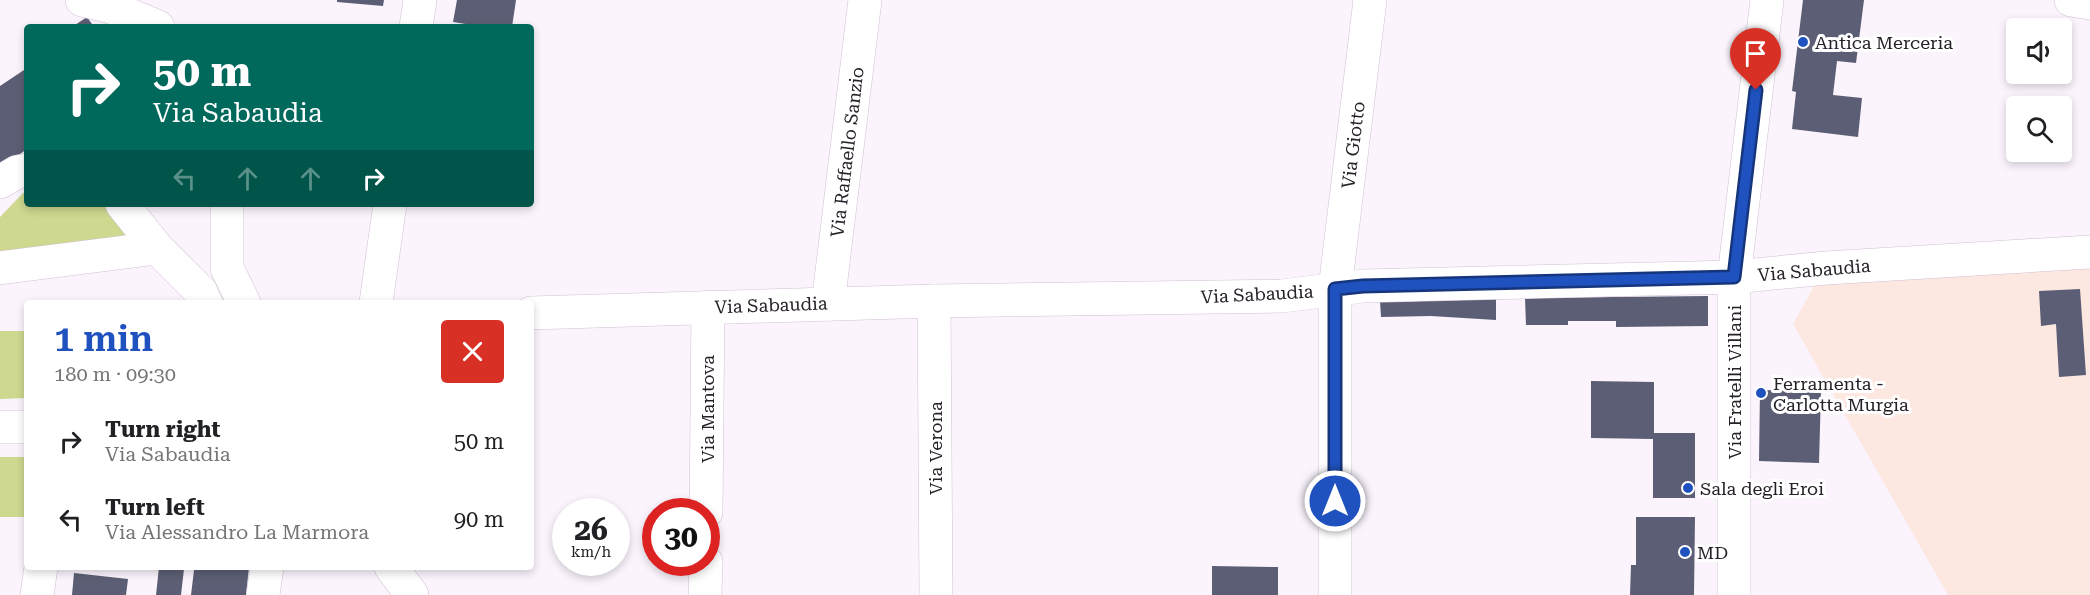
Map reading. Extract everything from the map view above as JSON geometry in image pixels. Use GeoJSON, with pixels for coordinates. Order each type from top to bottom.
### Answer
{"type":"FeatureCollection","features":[{"type":"Feature","properties":{"kind":"street"},"geometry":{"type":"LineString","coordinates":[[82,0],[111,7],[151,24]]}},
{"type":"Feature","properties":{"kind":"street"},"geometry":{"type":"LineString","coordinates":[[416,24],[420,0]]}},
{"type":"Feature","properties":{"kind":"street","name":"Via Raffaello Sanzio"},"geometry":{"type":"LineString","coordinates":[[828,304],[865,0]]}},
{"type":"Feature","properties":{"kind":"street","name":"Via Giotto"},"geometry":{"type":"LineString","coordinates":[[1335,595],[1335,289],[1370,0]]}},
{"type":"Feature","properties":{"kind":"street","name":"Via Fratelli Villani"},"geometry":{"type":"LineString","coordinates":[[1734,595],[1734,277],[1767,0]]}},
{"type":"Feature","properties":{"kind":"street"},"geometry":{"type":"LineString","coordinates":[[2071,0],[2090,3]]}},
{"type":"Feature","properties":{"kind":"street"},"geometry":{"type":"LineString","coordinates":[[0,182],[24,171]]}},
{"type":"Feature","properties":{"kind":"street"},"geometry":{"type":"LineString","coordinates":[[124,207],[157,248],[201,292],[205,300]]}},
{"type":"Feature","properties":{"kind":"street"},"geometry":{"type":"LineString","coordinates":[[227,207],[228,268],[243,300]]}},
{"type":"Feature","properties":{"kind":"street"},"geometry":{"type":"LineString","coordinates":[[376,300],[390,207]]}},
{"type":"Feature","properties":{"kind":"street"},"geometry":{"type":"LineString","coordinates":[[0,268],[157,248]]}},
{"type":"Feature","properties":{"kind":"street","name":"Via Sabaudia"},"geometry":{"type":"LineString","coordinates":[[534,313],[934,301],[1282,296],[1363,286],[1734,277],[1826,268],[2090,252]]}},
{"type":"Feature","properties":{"kind":"street","name":"Via Verona"},"geometry":{"type":"LineString","coordinates":[[934,301],[936,595]]}},
{"type":"Feature","properties":{"kind":"street","name":"Via Mantova"},"geometry":{"type":"LineString","coordinates":[[706,498],[708,307]]}},
{"type":"Feature","properties":{"kind":"street"},"geometry":{"type":"LineString","coordinates":[[0,427],[24,427]]}},
{"type":"Feature","properties":{"kind":"street"},"geometry":{"type":"LineString","coordinates":[[37,595],[41,570]]}},
{"type":"Feature","properties":{"kind":"street"},"geometry":{"type":"LineString","coordinates":[[263,595],[267,570]]}},
{"type":"Feature","properties":{"kind":"street"},"geometry":{"type":"LineString","coordinates":[[394,570],[412,595]]}},
{"type":"Feature","properties":{"kind":"street"},"geometry":{"type":"LineString","coordinates":[[705,595],[706,576]]}},
{"type":"Feature","properties":{"kind":"shaded area"},"geometry":{"type":"Polygon","coordinates":[[[2090,255],[2090,595],[1948,595],[1793,324],[1823,270],[2090,255]]]}},
{"type":"Feature","properties":{"kind":"green space"},"geometry":{"type":"Polygon","coordinates":[[[24,193],[24,207],[106,207],[113,210],[131,237],[0,255],[0,217],[24,193]]]}},
{"type":"Feature","properties":{"kind":"green space"},"geometry":{"type":"Polygon","coordinates":[[[0,331],[24,331],[24,398],[0,399],[0,331]]]}},
{"type":"Feature","properties":{"kind":"green space"},"geometry":{"type":"Polygon","coordinates":[[[0,457],[24,457],[24,517],[0,517],[0,457]]]}},
{"type":"Feature","properties":{"kind":"building"},"geometry":{"type":"Polygon","coordinates":[[[337,0],[384,0],[383,6],[337,2],[337,0]]]}},
{"type":"Feature","properties":{"kind":"building"},"geometry":{"type":"Polygon","coordinates":[[[457,0],[516,0],[512,24],[453,22],[457,0]]]}},
{"type":"Feature","properties":{"kind":"building"},"geometry":{"type":"Polygon","coordinates":[[[1803,0],[1864,0],[1856,63],[1837,61],[1833,95],[1862,98],[1858,137],[1792,129],[1796,92],[1792,91],[1803,0]]]}},
{"type":"Feature","properties":{"kind":"building"},"geometry":{"type":"Polygon","coordinates":[[[87,17],[92,24],[76,24],[87,17]]]}},
{"type":"Feature","properties":{"kind":"building"},"geometry":{"type":"Polygon","coordinates":[[[24,70],[24,151],[2,167],[0,164],[0,86],[24,70]]]}},
{"type":"Feature","properties":{"kind":"building"},"geometry":{"type":"Polygon","coordinates":[[[2080,289],[2086,375],[2059,377],[2056,324],[2041,326],[2039,291],[2080,289]]]}},
{"type":"Feature","properties":{"kind":"building"},"geometry":{"type":"Polygon","coordinates":[[[1708,296],[1708,326],[1616,327],[1616,321],[1568,321],[1568,325],[1526,325],[1525,298],[1708,296]]]}},
{"type":"Feature","properties":{"kind":"building"},"geometry":{"type":"Polygon","coordinates":[[[1496,299],[1496,320],[1431,316],[1381,317],[1380,301],[1496,299]]]}},
{"type":"Feature","properties":{"kind":"building"},"geometry":{"type":"Polygon","coordinates":[[[1591,381],[1654,382],[1654,433],[1695,433],[1695,498],[1653,498],[1653,439],[1591,438],[1591,381]]]}},
{"type":"Feature","properties":{"kind":"building"},"geometry":{"type":"Polygon","coordinates":[[[1760,390],[1821,391],[1819,463],[1759,461],[1760,390]]]}},
{"type":"Feature","properties":{"kind":"building"},"geometry":{"type":"Polygon","coordinates":[[[1636,517],[1695,517],[1694,595],[1630,595],[1631,565],[1636,565],[1636,517]]]}},
{"type":"Feature","properties":{"kind":"building"},"geometry":{"type":"Polygon","coordinates":[[[1212,566],[1278,567],[1278,595],[1212,595],[1212,566]]]}},
{"type":"Feature","properties":{"kind":"building"},"geometry":{"type":"Polygon","coordinates":[[[159,570],[184,570],[181,595],[156,595],[159,570]]]}},
{"type":"Feature","properties":{"kind":"building"},"geometry":{"type":"Polygon","coordinates":[[[194,570],[249,570],[246,595],[191,595],[194,570]]]}},
{"type":"Feature","properties":{"kind":"building"},"geometry":{"type":"Polygon","coordinates":[[[74,573],[128,579],[126,595],[72,595],[74,573]]]}},
{"type":"Feature","properties":{"kind":"place","name":"Antica Merceria"},"geometry":{"type":"Point","coordinates":[1803,42]}},
{"type":"Feature","properties":{"kind":"place","name":"Ferramenta - Carlotta Murgia"},"geometry":{"type":"Point","coordinates":[1761,393]}},
{"type":"Feature","properties":{"kind":"place","name":"Sala degli Eroi"},"geometry":{"type":"Point","coordinates":[1688,488]}},
{"type":"Feature","properties":{"kind":"place","name":"MD"},"geometry":{"type":"Point","coordinates":[1685,552]}},
{"type":"Feature","properties":{"kind":"route"},"geometry":{"type":"LineString","coordinates":[[1335,501],[1335,289],[1363,286],[1734,277],[1756,90]]}}]}
